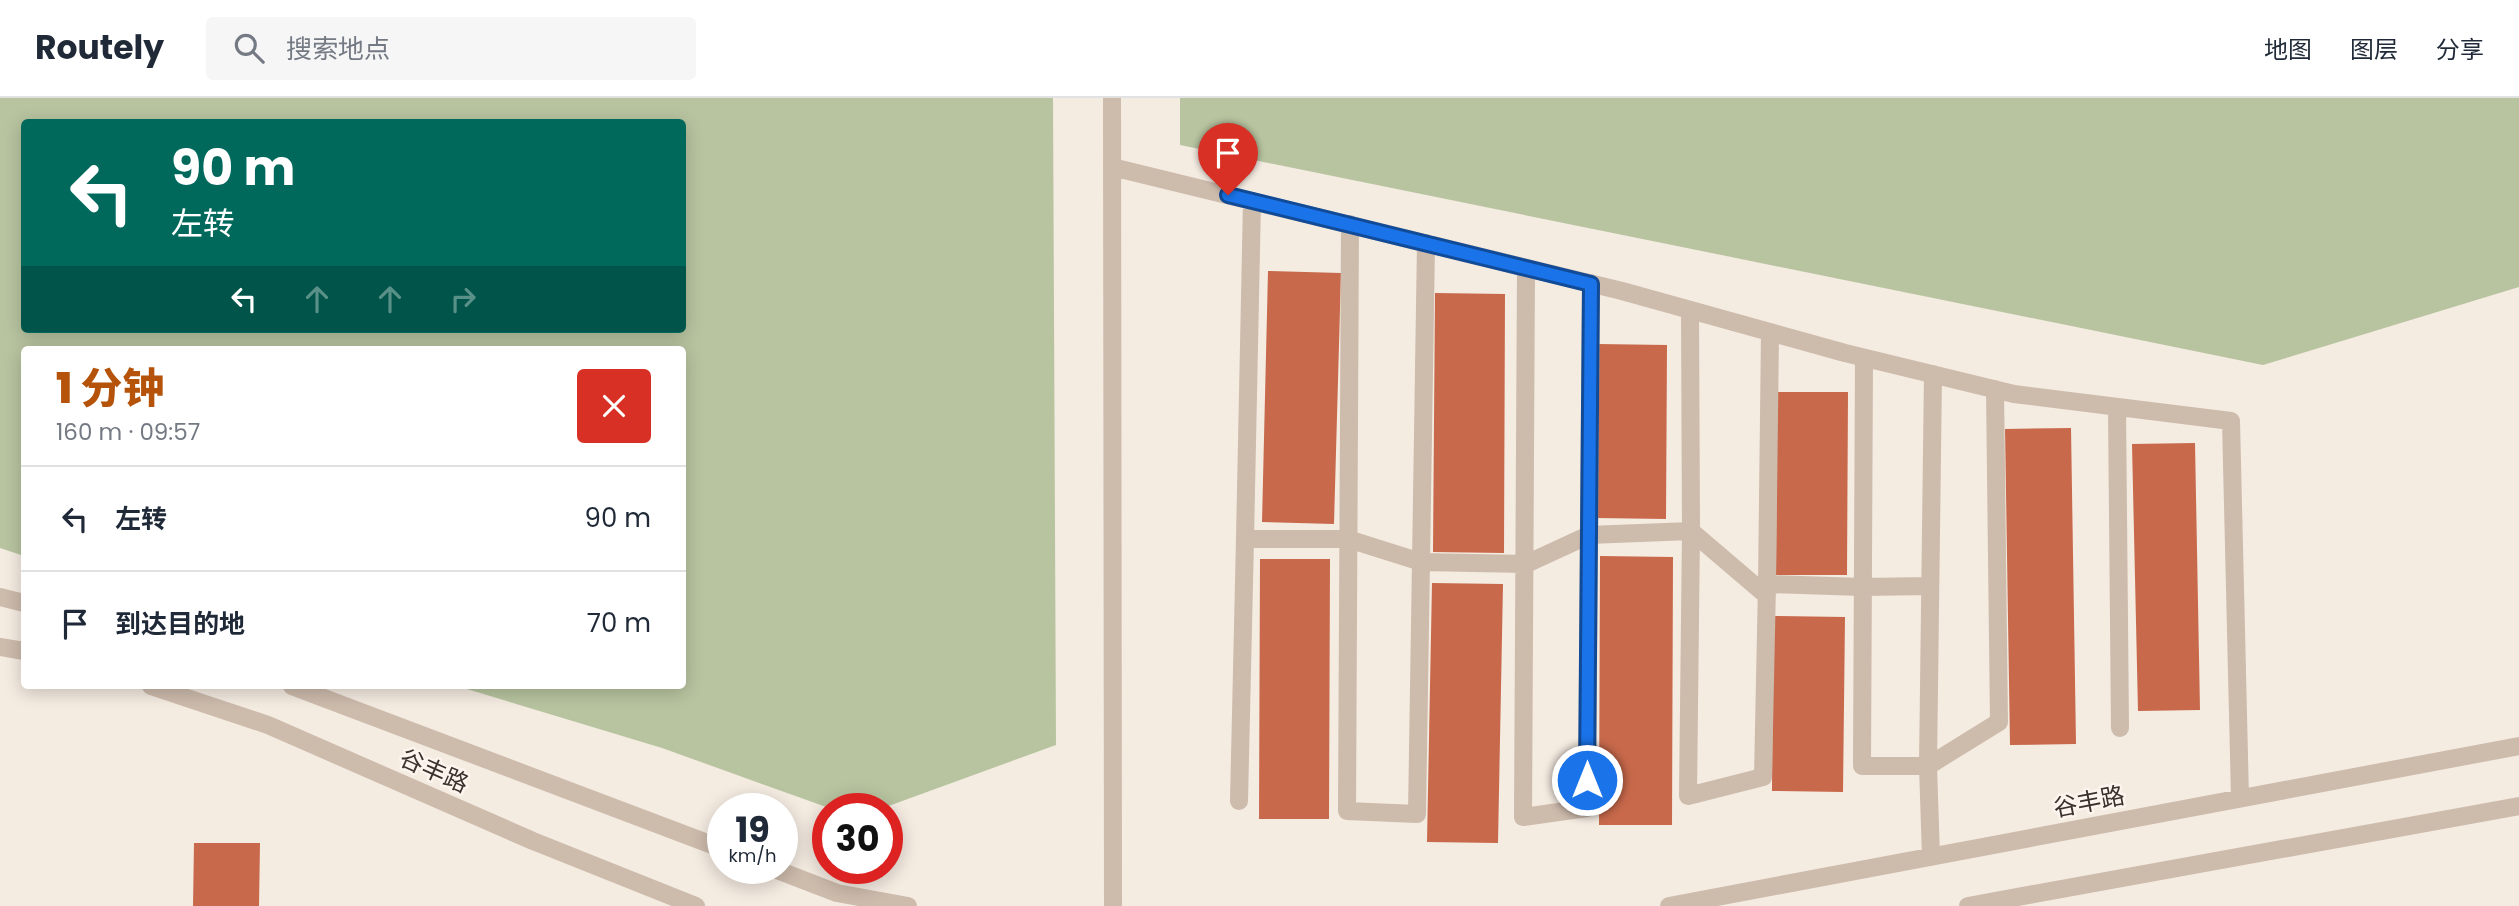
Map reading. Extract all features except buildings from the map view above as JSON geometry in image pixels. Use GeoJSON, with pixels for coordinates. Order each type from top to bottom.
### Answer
{"type":"FeatureCollection","features":[{"type":"Feature","properties":{"kind":"street"},"geometry":{"type":"LineString","coordinates":[[1112,98],[1113,906]]}},
{"type":"Feature","properties":{"kind":"street"},"geometry":{"type":"LineString","coordinates":[[1112,167],[1591,284],[1864,358],[2014,394],[2231,421],[2240,799]]}},
{"type":"Feature","properties":{"kind":"street"},"geometry":{"type":"LineString","coordinates":[[1240,801],[1252,201]]}},
{"type":"Feature","properties":{"kind":"street"},"geometry":{"type":"LineString","coordinates":[[1350,224],[1347,811],[1417,814],[1426,243]]}},
{"type":"Feature","properties":{"kind":"street"},"geometry":{"type":"LineString","coordinates":[[1526,268],[1523,817],[1587,808],[1591,284]]}},
{"type":"Feature","properties":{"kind":"street"},"geometry":{"type":"LineString","coordinates":[[1690,310],[1688,796],[1763,776],[1770,332]]}},
{"type":"Feature","properties":{"kind":"street"},"geometry":{"type":"LineString","coordinates":[[1864,358],[1861,766],[1928,766],[1999,722],[1994,389]]}},
{"type":"Feature","properties":{"kind":"street"},"geometry":{"type":"LineString","coordinates":[[1931,857],[1928,766],[1933,374]]}},
{"type":"Feature","properties":{"kind":"street"},"geometry":{"type":"LineString","coordinates":[[2117,407],[2120,728]]}},
{"type":"Feature","properties":{"kind":"street"},"geometry":{"type":"LineString","coordinates":[[1245,539],[1348,539],[1421,562],[1526,564],[1589,535],[1691,531],[1767,590],[1930,586]]}},
{"type":"Feature","properties":{"kind":"street"},"geometry":{"type":"LineString","coordinates":[[0,597],[21,602]]}},
{"type":"Feature","properties":{"kind":"street"},"geometry":{"type":"LineString","coordinates":[[0,647],[21,650]]}},
{"type":"Feature","properties":{"kind":"street","name":"谷丰路"},"geometry":{"type":"LineString","coordinates":[[160,689],[268,725],[533,841],[696,906]]}},
{"type":"Feature","properties":{"kind":"street","name":"谷丰路"},"geometry":{"type":"LineString","coordinates":[[300,689],[707,843]]}},
{"type":"Feature","properties":{"kind":"street","name":"谷丰路"},"geometry":{"type":"LineString","coordinates":[[1669,906],[2519,746]]}},
{"type":"Feature","properties":{"kind":"street"},"geometry":{"type":"LineString","coordinates":[[1968,906],[2519,806]]}},
{"type":"Feature","properties":{"kind":"street"},"geometry":{"type":"LineString","coordinates":[[798,878],[837,893],[908,906]]}},
{"type":"Feature","properties":{"kind":"green space"},"geometry":{"type":"Polygon","coordinates":[[[0,98],[1053,98],[1056,745],[903,801],[903,793],[812,793],[812,802],[798,797],[798,793],[787,793],[662,748],[467,689],[686,689],[686,346],[21,346],[21,555],[0,548],[0,98]]]}},
{"type":"Feature","properties":{"kind":"green space"},"geometry":{"type":"Polygon","coordinates":[[[1180,98],[2519,98],[2519,287],[2263,365],[1180,145],[1180,98]]]}},
{"type":"Feature","properties":{"kind":"route"},"geometry":{"type":"LineString","coordinates":[[1228,195],[1591,284],[1587,780]]}}]}
